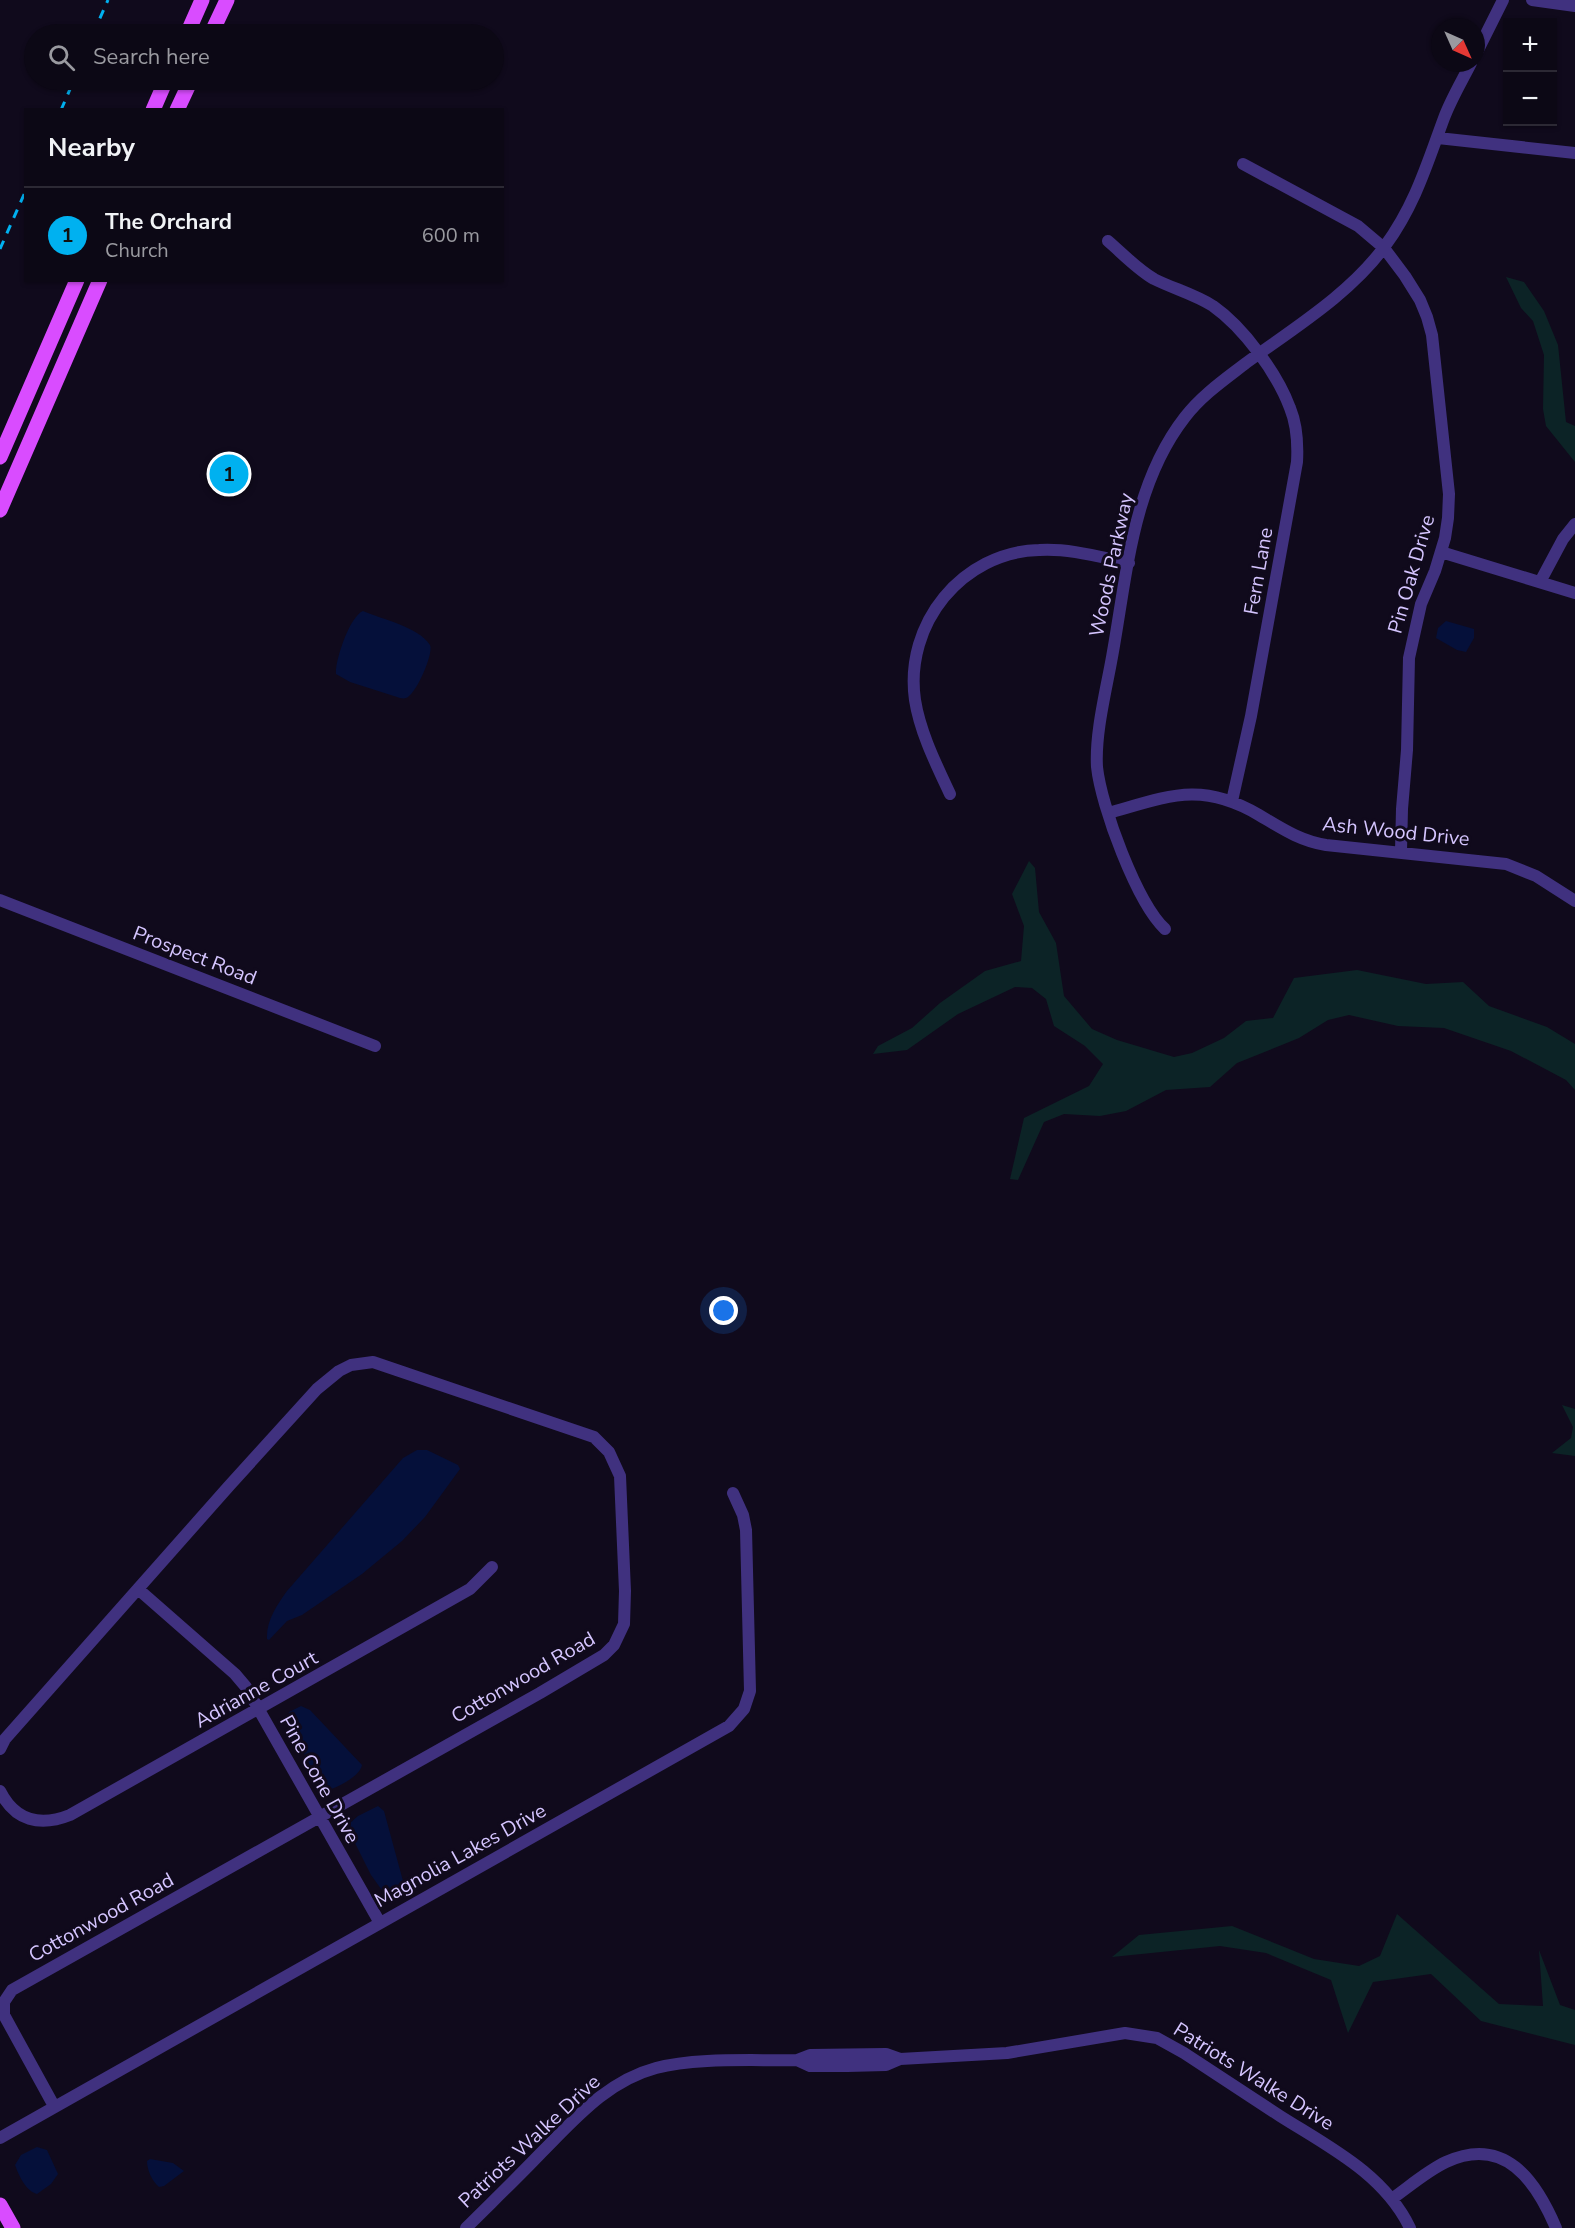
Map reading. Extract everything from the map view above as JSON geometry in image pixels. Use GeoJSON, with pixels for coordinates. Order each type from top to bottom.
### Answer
{"type":"FeatureCollection","features":[{"type":"Feature","properties":{"kind":"main road"},"geometry":{"type":"LineString","coordinates":[[191,24],[202,0]]}},
{"type":"Feature","properties":{"kind":"main road"},"geometry":{"type":"LineString","coordinates":[[216,24],[227,0]]}},
{"type":"Feature","properties":{"kind":"main road"},"geometry":{"type":"LineString","coordinates":[[154,108],[162,90]]}},
{"type":"Feature","properties":{"kind":"main road"},"geometry":{"type":"LineString","coordinates":[[178,108],[186,90]]}},
{"type":"Feature","properties":{"kind":"main road"},"geometry":{"type":"LineString","coordinates":[[0,457],[76,282]]}},
{"type":"Feature","properties":{"kind":"main road"},"geometry":{"type":"LineString","coordinates":[[0,510],[99,282]]}},
{"type":"Feature","properties":{"kind":"main road"},"geometry":{"type":"LineString","coordinates":[[0,2205],[13,2228]]}},
{"type":"Feature","properties":{"kind":"street"},"geometry":{"type":"LineString","coordinates":[[1485,36],[1503,0]]}},
{"type":"Feature","properties":{"kind":"street"},"geometry":{"type":"LineString","coordinates":[[1532,0],[1575,6]]}},
{"type":"Feature","properties":{"kind":"street","name":"Woods Parkway"},"geometry":{"type":"LineString","coordinates":[[1165,929],[1149,911],[1141,897],[1100,785],[1098,747],[1141,504],[1159,459],[1171,437],[1203,397],[1347,287],[1384,248],[1411,205],[1452,99],[1466,72]]}},
{"type":"Feature","properties":{"kind":"street"},"geometry":{"type":"LineString","coordinates":[[1438,138],[1575,153]]}},
{"type":"Feature","properties":{"kind":"street","name":"Pin Oak Drive"},"geometry":{"type":"LineString","coordinates":[[1243,164],[1358,226],[1384,248],[1420,300],[1432,335],[1449,494],[1448,518],[1441,552],[1421,604],[1408,657],[1407,738],[1401,851]]}},
{"type":"Feature","properties":{"kind":"street","name":"Fern Lane"},"geometry":{"type":"LineString","coordinates":[[1108,241],[1152,277],[1216,308],[1259,354],[1290,406],[1298,443],[1298,462],[1251,717],[1232,801]]}},
{"type":"Feature","properties":{"kind":"street"},"geometry":{"type":"LineString","coordinates":[[44,355],[64,364]]}},
{"type":"Feature","properties":{"kind":"street"},"geometry":{"type":"LineString","coordinates":[[1540,582],[1563,539],[1575,524]]}},
{"type":"Feature","properties":{"kind":"street"},"geometry":{"type":"LineString","coordinates":[[950,794],[932,754],[918,713],[914,684],[918,647],[923,631],[944,595],[968,573],[985,563],[1018,552],[1052,550],[1129,562]]}},
{"type":"Feature","properties":{"kind":"street"},"geometry":{"type":"LineString","coordinates":[[1441,552],[1575,593]]}},
{"type":"Feature","properties":{"kind":"street","name":"Ash Wood Drive"},"geometry":{"type":"LineString","coordinates":[[1109,813],[1173,795],[1208,794],[1232,801],[1303,839],[1326,845],[1401,851],[1506,864],[1536,876],[1575,901]]}},
{"type":"Feature","properties":{"kind":"street","name":"Prospect Road"},"geometry":{"type":"LineString","coordinates":[[0,900],[375,1046]]}},
{"type":"Feature","properties":{"kind":"street","name":"Cottonwood Road"},"geometry":{"type":"LineString","coordinates":[[0,1749],[5,1739],[317,1389],[333,1375],[351,1365],[373,1362],[441,1384],[594,1437],[609,1452],[620,1476],[625,1591],[624,1624],[614,1645],[604,1655],[549,1688],[12,1990],[4,2002],[4,2015],[54,2106]]}},
{"type":"Feature","properties":{"kind":"street","name":"Magnolia Lakes Drive"},"geometry":{"type":"LineString","coordinates":[[0,2138],[719,1732],[740,1716],[748,1701],[750,1691],[750,1646],[746,1530],[733,1493]]}},
{"type":"Feature","properties":{"kind":"street","name":"Adrianne Court"},"geometry":{"type":"LineString","coordinates":[[0,1791],[15,1811],[29,1818],[53,1822],[70,1815],[470,1589],[492,1567]]}},
{"type":"Feature","properties":{"kind":"street","name":"Pine Cone Drive"},"geometry":{"type":"LineString","coordinates":[[138,1589],[235,1674],[246,1687],[380,1923]]}},
{"type":"Feature","properties":{"kind":"street","name":"Patriots Walke Drive"},"geometry":{"type":"LineString","coordinates":[[466,2228],[594,2101],[624,2080],[649,2070],[674,2064],[797,2060],[810,2066],[886,2065],[900,2059],[1007,2053],[1125,2033],[1157,2038],[1184,2052],[1358,2166],[1393,2198],[1410,2228]]}},
{"type":"Feature","properties":{"kind":"street"},"geometry":{"type":"LineString","coordinates":[[1393,2198],[1446,2162],[1462,2156],[1496,2157],[1510,2163],[1535,2185],[1556,2228]]}},
{"type":"Feature","properties":{"kind":"green space"},"geometry":{"type":"Polygon","coordinates":[[[1506,277],[1524,282],[1544,311],[1558,345],[1566,422],[1575,426],[1575,462],[1546,426],[1543,409],[1544,355],[1533,321],[1521,308],[1506,277]]]}},
{"type":"Feature","properties":{"kind":"green space"},"geometry":{"type":"Polygon","coordinates":[[[1029,861],[1035,868],[1039,912],[1056,943],[1064,996],[1092,1029],[1117,1040],[1174,1057],[1192,1053],[1224,1038],[1246,1021],[1273,1018],[1294,978],[1357,970],[1426,984],[1463,982],[1489,1006],[1547,1027],[1575,1044],[1575,1090],[1566,1080],[1511,1051],[1444,1028],[1398,1026],[1349,1015],[1328,1020],[1299,1038],[1237,1063],[1210,1087],[1166,1090],[1126,1111],[1100,1116],[1064,1114],[1044,1122],[1018,1180],[1010,1179],[1024,1118],[1089,1086],[1103,1064],[1085,1046],[1054,1026],[1046,999],[1032,988],[1015,987],[958,1014],[907,1050],[873,1054],[878,1046],[912,1028],[940,1003],[985,971],[1021,961],[1024,926],[1012,894],[1029,861]]]}},
{"type":"Feature","properties":{"kind":"green space"},"geometry":{"type":"Polygon","coordinates":[[[1562,1405],[1575,1409],[1575,1456],[1552,1453],[1571,1438],[1573,1427],[1562,1405]]]}},
{"type":"Feature","properties":{"kind":"green space"},"geometry":{"type":"Polygon","coordinates":[[[1397,1914],[1499,2004],[1543,2006],[1539,1950],[1560,2005],[1575,2010],[1575,2045],[1481,2021],[1431,1974],[1373,1982],[1348,2033],[1331,1980],[1266,1953],[1220,1946],[1112,1957],[1139,1935],[1232,1926],[1314,1959],[1359,1966],[1380,1956],[1397,1914]]]}},
{"type":"Feature","properties":{"kind":"shaded area"},"geometry":{"type":"Polygon","coordinates":[[[363,611],[409,628],[430,645],[431,649],[423,673],[415,690],[406,698],[399,698],[350,682],[336,674],[338,659],[348,629],[363,611]]]}},
{"type":"Feature","properties":{"kind":"shaded area"},"geometry":{"type":"Polygon","coordinates":[[[1446,621],[1474,629],[1474,638],[1466,652],[1457,650],[1436,638],[1438,628],[1446,621]]]}},
{"type":"Feature","properties":{"kind":"shaded area"},"geometry":{"type":"Polygon","coordinates":[[[417,1450],[427,1450],[458,1465],[460,1469],[425,1517],[402,1541],[362,1574],[302,1615],[287,1621],[269,1640],[267,1639],[270,1620],[287,1591],[403,1458],[417,1450]]]}},
{"type":"Feature","properties":{"kind":"shaded area"},"geometry":{"type":"Polygon","coordinates":[[[301,1706],[310,1710],[362,1765],[348,1781],[328,1790],[320,1785],[287,1720],[289,1712],[301,1706]]]}},
{"type":"Feature","properties":{"kind":"shaded area"},"geometry":{"type":"Polygon","coordinates":[[[378,1806],[384,1811],[403,1881],[402,1888],[393,1895],[384,1893],[371,1875],[350,1833],[351,1822],[378,1806]]]}},
{"type":"Feature","properties":{"kind":"shaded area"},"geometry":{"type":"Polygon","coordinates":[[[37,2147],[47,2150],[58,2174],[51,2184],[37,2194],[26,2186],[15,2165],[21,2155],[37,2147]]]}},
{"type":"Feature","properties":{"kind":"shaded area"},"geometry":{"type":"Polygon","coordinates":[[[150,2159],[173,2163],[184,2171],[164,2186],[159,2187],[149,2172],[147,2161],[150,2159]]]}},
{"type":"Feature","properties":{"kind":"railway"},"geometry":{"type":"LineString","coordinates":[[97,24],[108,0]]}},
{"type":"Feature","properties":{"kind":"railway"},"geometry":{"type":"LineString","coordinates":[[62,108],[70,90]]}},
{"type":"Feature","properties":{"kind":"railway"},"geometry":{"type":"LineString","coordinates":[[0,249],[24,195]]}},
{"type":"Feature","properties":{"kind":"place","name":"The Orchard"},"geometry":{"type":"Point","coordinates":[229,474]}}]}
